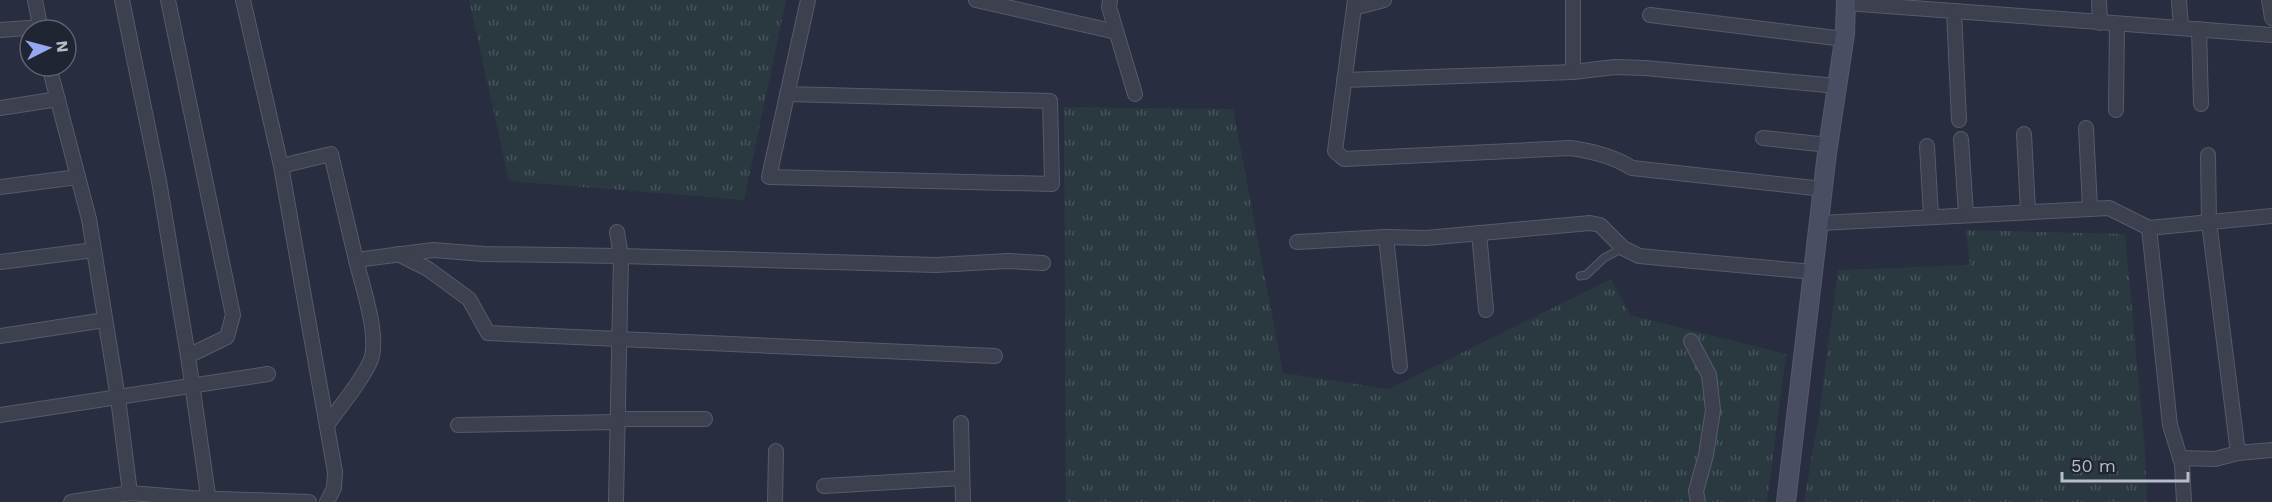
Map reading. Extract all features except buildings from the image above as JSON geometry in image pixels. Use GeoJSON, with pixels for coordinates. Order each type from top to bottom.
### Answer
{"type":"FeatureCollection","features":[{"type":"Feature","properties":{"kind":"street"},"geometry":{"type":"LineString","coordinates":[[35,0],[39,18]]}},
{"type":"Feature","properties":{"kind":"street"},"geometry":{"type":"LineString","coordinates":[[122,0],[159,181],[209,500]]}},
{"type":"Feature","properties":{"kind":"street"},"geometry":{"type":"LineString","coordinates":[[168,0],[233,315],[227,337],[188,356]]}},
{"type":"Feature","properties":{"kind":"street"},"geometry":{"type":"LineString","coordinates":[[243,0],[281,166],[335,472],[334,488],[327,502]]}},
{"type":"Feature","properties":{"kind":"street"},"geometry":{"type":"LineString","coordinates":[[787,94],[1050,100],[1052,184],[769,177],[787,94],[808,0]]}},
{"type":"Feature","properties":{"kind":"street"},"geometry":{"type":"LineString","coordinates":[[976,0],[1116,32]]}},
{"type":"Feature","properties":{"kind":"street"},"geometry":{"type":"LineString","coordinates":[[1110,0],[1109,7],[1136,94]]}},
{"type":"Feature","properties":{"kind":"street"},"geometry":{"type":"LineString","coordinates":[[1384,0],[1354,4],[1335,151],[1344,159],[1570,148],[1602,154],[1632,168],[1823,189]]}},
{"type":"Feature","properties":{"kind":"street"},"geometry":{"type":"LineString","coordinates":[[1573,0],[1573,72]]}},
{"type":"Feature","properties":{"kind":"street"},"geometry":{"type":"LineString","coordinates":[[2099,0],[2100,23]]}},
{"type":"Feature","properties":{"kind":"street"},"geometry":{"type":"LineString","coordinates":[[2179,0],[2181,28]]}},
{"type":"Feature","properties":{"kind":"street"},"geometry":{"type":"LineString","coordinates":[[2269,0],[2272,18]]}},
{"type":"Feature","properties":{"kind":"street"},"geometry":{"type":"LineString","coordinates":[[1786,502],[1823,189],[1844,39],[1846,2],[2272,35]]}},
{"type":"Feature","properties":{"kind":"street"},"geometry":{"type":"LineString","coordinates":[[1954,11],[1959,120]]}},
{"type":"Feature","properties":{"kind":"street"},"geometry":{"type":"LineString","coordinates":[[1650,15],[1844,39]]}},
{"type":"Feature","properties":{"kind":"street"},"geometry":{"type":"LineString","coordinates":[[2116,24],[2116,110]]}},
{"type":"Feature","properties":{"kind":"street"},"geometry":{"type":"LineString","coordinates":[[0,30],[18,29]]}},
{"type":"Feature","properties":{"kind":"street"},"geometry":{"type":"LineString","coordinates":[[2199,29],[2201,104]]}},
{"type":"Feature","properties":{"kind":"street"},"geometry":{"type":"LineString","coordinates":[[1344,80],[1573,72],[1615,67],[1837,86]]}},
{"type":"Feature","properties":{"kind":"street"},"geometry":{"type":"LineString","coordinates":[[52,78],[94,250],[118,398],[130,492]]}},
{"type":"Feature","properties":{"kind":"street"},"geometry":{"type":"LineString","coordinates":[[0,108],[58,99]]}},
{"type":"Feature","properties":{"kind":"street"},"geometry":{"type":"LineString","coordinates":[[2086,128],[2090,208]]}},
{"type":"Feature","properties":{"kind":"street"},"geometry":{"type":"LineString","coordinates":[[2024,134],[2028,211]]}},
{"type":"Feature","properties":{"kind":"street"},"geometry":{"type":"LineString","coordinates":[[1763,138],[1829,145]]}},
{"type":"Feature","properties":{"kind":"street"},"geometry":{"type":"LineString","coordinates":[[1961,139],[1966,213]]}},
{"type":"Feature","properties":{"kind":"street"},"geometry":{"type":"LineString","coordinates":[[1927,146],[1931,216]]}},
{"type":"Feature","properties":{"kind":"street"},"geometry":{"type":"LineString","coordinates":[[281,166],[331,154],[371,325],[373,345],[370,363],[327,425]]}},
{"type":"Feature","properties":{"kind":"street"},"geometry":{"type":"LineString","coordinates":[[2208,155],[2209,222],[2238,453]]}},
{"type":"Feature","properties":{"kind":"street"},"geometry":{"type":"LineString","coordinates":[[0,187],[78,177]]}},
{"type":"Feature","properties":{"kind":"street"},"geometry":{"type":"LineString","coordinates":[[1820,223],[1966,213],[2109,207],[2149,228],[2272,216]]}},
{"type":"Feature","properties":{"kind":"street"},"geometry":{"type":"LineString","coordinates":[[1297,242],[1386,237],[1426,238],[1590,223],[1600,225],[1623,248],[1640,256],[1814,272]]}},
{"type":"Feature","properties":{"kind":"street"},"geometry":{"type":"LineString","coordinates":[[2149,228],[2170,425],[2180,458],[2184,502]]}},
{"type":"Feature","properties":{"kind":"street"},"geometry":{"type":"LineString","coordinates":[[616,502],[621,256],[617,232]]}},
{"type":"Feature","properties":{"kind":"street"},"geometry":{"type":"LineString","coordinates":[[1479,233],[1486,310]]}},
{"type":"Feature","properties":{"kind":"street"},"geometry":{"type":"LineString","coordinates":[[1386,237],[1400,366]]}},
{"type":"Feature","properties":{"kind":"street"},"geometry":{"type":"LineString","coordinates":[[0,262],[94,250]]}},
{"type":"Feature","properties":{"kind":"street"},"geometry":{"type":"LineString","coordinates":[[356,260],[433,250],[484,254],[936,265],[1008,261],[1043,263]]}},
{"type":"Feature","properties":{"kind":"street"},"geometry":{"type":"LineString","coordinates":[[398,254],[428,269],[469,299],[488,333],[995,356]]}},
{"type":"Feature","properties":{"kind":"street"},"geometry":{"type":"LineString","coordinates":[[0,336],[105,320]]}},
{"type":"Feature","properties":{"kind":"street"},"geometry":{"type":"LineString","coordinates":[[1691,341],[1709,375],[1713,411],[1706,455],[1696,491],[1698,502]]}},
{"type":"Feature","properties":{"kind":"street"},"geometry":{"type":"LineString","coordinates":[[0,414],[268,374]]}},
{"type":"Feature","properties":{"kind":"street"},"geometry":{"type":"LineString","coordinates":[[458,424],[705,419]]}},
{"type":"Feature","properties":{"kind":"street"},"geometry":{"type":"LineString","coordinates":[[961,423],[963,502]]}},
{"type":"Feature","properties":{"kind":"street"},"geometry":{"type":"LineString","coordinates":[[2180,458],[2215,459],[2238,453],[2272,450]]}},
{"type":"Feature","properties":{"kind":"street"},"geometry":{"type":"LineString","coordinates":[[775,502],[776,451]]}},
{"type":"Feature","properties":{"kind":"street"},"geometry":{"type":"LineString","coordinates":[[824,486],[962,478]]}},
{"type":"Feature","properties":{"kind":"street"},"geometry":{"type":"LineString","coordinates":[[71,502],[130,492],[209,500],[309,502]]}},
{"type":"Feature","properties":{"kind":"lane"},"geometry":{"type":"LineString","coordinates":[[1580,276],[1586,275],[1604,258],[1623,248]]}},
{"type":"Feature","properties":{"kind":"green space"},"geometry":{"type":"Polygon","coordinates":[[[469,0],[786,0],[744,200],[509,181],[469,0]]]}},
{"type":"Feature","properties":{"kind":"green space"},"geometry":{"type":"Polygon","coordinates":[[[1064,107],[1233,109],[1283,373],[1389,389],[1611,279],[1630,315],[1786,354],[1767,502],[1066,502],[1064,107]]]}},
{"type":"Feature","properties":{"kind":"green space"},"geometry":{"type":"Polygon","coordinates":[[[1966,230],[2125,234],[2145,451],[2147,502],[1804,502],[1819,415],[1838,270],[1970,265],[1966,230]]]}}]}
